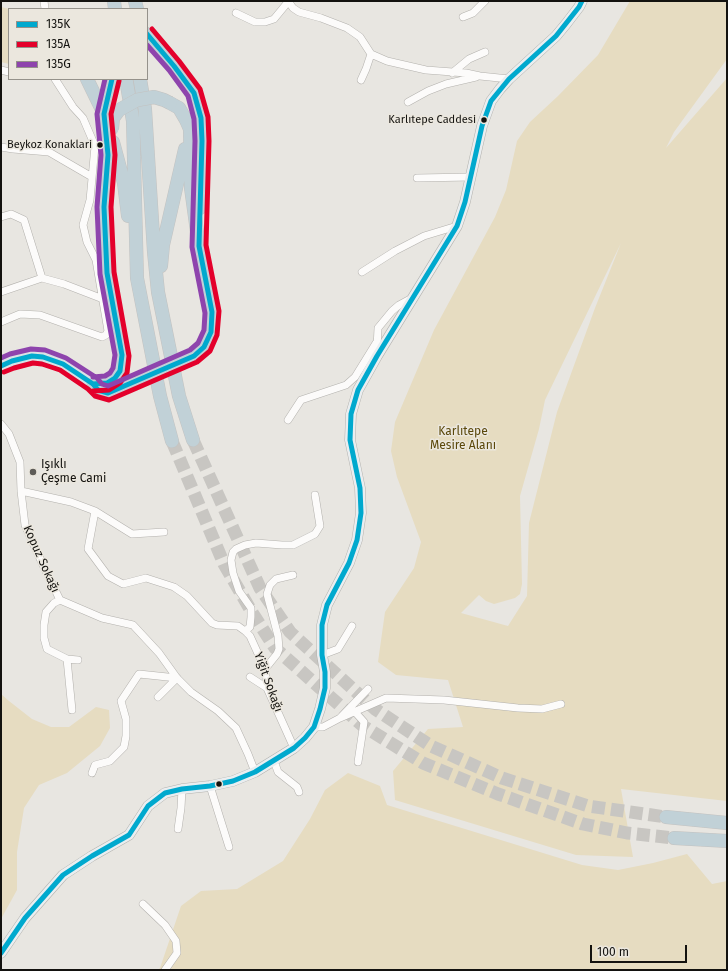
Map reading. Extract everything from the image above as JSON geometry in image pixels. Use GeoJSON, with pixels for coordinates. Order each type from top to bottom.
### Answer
{"type":"FeatureCollection","features":[{"type":"Feature","properties":{"kind":"highway"},"geometry":{"type":"LineString","coordinates":[[148,35],[194,93],[201,118],[202,141],[199,246]]}},
{"type":"Feature","properties":{"kind":"highway"},"geometry":{"type":"LineString","coordinates":[[87,80],[104,114]]}},
{"type":"Feature","properties":{"kind":"highway"},"geometry":{"type":"LineString","coordinates":[[93,384],[107,383],[115,378],[120,371],[122,355],[107,273],[104,207],[108,155],[104,114],[112,80]]}},
{"type":"Feature","properties":{"kind":"highway"},"geometry":{"type":"LineString","coordinates":[[126,80],[133,121],[137,278]]}},
{"type":"Feature","properties":{"kind":"highway"},"geometry":{"type":"LineString","coordinates":[[140,80],[145,109],[158,292],[179,396],[193,440]]}},
{"type":"Feature","properties":{"kind":"highway"},"geometry":{"type":"LineString","coordinates":[[93,384],[98,390],[108,393],[194,356],[204,348],[211,332],[212,312],[199,246],[191,188],[190,129],[179,108],[164,100],[154,97],[137,100],[119,110],[113,118],[106,252]]}},
{"type":"Feature","properties":{"kind":"highway"},"geometry":{"type":"LineString","coordinates":[[158,292],[163,245],[190,129]]}},
{"type":"Feature","properties":{"kind":"highway"},"geometry":{"type":"LineString","coordinates":[[112,135],[124,183],[137,278],[160,396],[172,441]]}},
{"type":"Feature","properties":{"kind":"highway"},"geometry":{"type":"LineString","coordinates":[[666,817],[727,823]]}},
{"type":"Feature","properties":{"kind":"highway"},"geometry":{"type":"LineString","coordinates":[[674,838],[727,841]]}},
{"type":"Feature","properties":{"kind":"main road"},"geometry":{"type":"LineString","coordinates":[[1,953],[25,918],[63,875],[92,856],[129,835],[148,806],[165,793],[233,781],[255,772],[294,748],[314,727],[325,688],[325,672],[322,655],[322,625],[327,605],[349,563],[356,540],[361,513],[360,488],[350,440],[352,414],[358,390],[456,226],[465,202],[482,126],[491,101],[509,79],[556,36],[582,1]]}},
{"type":"Feature","properties":{"kind":"main road"},"geometry":{"type":"LineString","coordinates":[[1,366],[12,361],[32,356],[43,357],[63,364],[93,384]]}},
{"type":"Feature","properties":{"kind":"street"},"geometry":{"type":"LineString","coordinates":[[463,17],[473,13],[485,1]]}},
{"type":"Feature","properties":{"kind":"street"},"geometry":{"type":"LineString","coordinates":[[236,13],[255,22],[265,22],[274,19],[288,2],[299,12],[321,18],[347,28],[360,37],[371,54],[387,61],[426,70],[466,73],[509,79]]}},
{"type":"Feature","properties":{"kind":"street"},"geometry":{"type":"LineString","coordinates":[[452,73],[470,59],[485,52]]}},
{"type":"Feature","properties":{"kind":"street"},"geometry":{"type":"LineString","coordinates":[[361,80],[371,54]]}},
{"type":"Feature","properties":{"kind":"street"},"geometry":{"type":"LineString","coordinates":[[408,102],[428,91],[446,84],[480,76]]}},
{"type":"Feature","properties":{"kind":"street"},"geometry":{"type":"LineString","coordinates":[[1,322],[20,314],[40,315],[102,337],[106,335],[108,331],[96,260],[87,242],[83,225],[90,200],[94,146],[83,118],[73,107],[56,80]]}},
{"type":"Feature","properties":{"kind":"street"},"geometry":{"type":"LineString","coordinates":[[1,147],[13,150],[49,152],[92,176]]}},
{"type":"Feature","properties":{"kind":"street"},"geometry":{"type":"LineString","coordinates":[[417,178],[471,177]]}},
{"type":"Feature","properties":{"kind":"street"},"geometry":{"type":"LineString","coordinates":[[1,217],[11,214],[24,220],[42,278]]}},
{"type":"Feature","properties":{"kind":"street"},"geometry":{"type":"LineString","coordinates":[[362,272],[395,251],[424,236],[456,226]]}},
{"type":"Feature","properties":{"kind":"street"},"geometry":{"type":"LineString","coordinates":[[1,292],[42,278],[64,284],[103,299]]}},
{"type":"Feature","properties":{"kind":"street"},"geometry":{"type":"LineString","coordinates":[[377,356],[376,343],[378,328],[392,311],[399,305],[414,297]]}},
{"type":"Feature","properties":{"kind":"street"},"geometry":{"type":"LineString","coordinates":[[288,420],[301,400],[346,385],[355,377],[376,343]]}},
{"type":"Feature","properties":{"kind":"street","name":"Kopuz Sokağı"},"geometry":{"type":"LineString","coordinates":[[1,424],[9,434],[20,462],[25,525],[60,600],[102,618],[133,625],[158,653],[177,678],[191,692],[218,711],[236,728],[255,772]]}},
{"type":"Feature","properties":{"kind":"street"},"geometry":{"type":"LineString","coordinates":[[22,491],[71,502],[96,511],[132,534],[164,532]]}},
{"type":"Feature","properties":{"kind":"street"},"geometry":{"type":"LineString","coordinates":[[96,511],[88,549],[108,576],[123,584],[146,578],[174,587],[187,596],[212,623],[217,625],[238,626],[245,631],[250,627],[251,608],[239,591],[233,573],[231,560],[233,552],[245,545],[256,543],[292,545],[315,534],[320,526],[315,495]]}},
{"type":"Feature","properties":{"kind":"street"},"geometry":{"type":"LineString","coordinates":[[265,669],[277,654],[279,649],[278,636],[267,594],[270,584],[276,579],[293,575]]}},
{"type":"Feature","properties":{"kind":"street"},"geometry":{"type":"LineString","coordinates":[[60,600],[54,603],[46,612],[44,638],[47,649],[67,659],[78,660]]}},
{"type":"Feature","properties":{"kind":"street"},"geometry":{"type":"LineString","coordinates":[[322,655],[338,649],[352,626]]}},
{"type":"Feature","properties":{"kind":"street","name":"Yiğit Sokağı"},"geometry":{"type":"LineString","coordinates":[[245,631],[250,636],[265,669],[267,688],[294,748]]}},
{"type":"Feature","properties":{"kind":"street"},"geometry":{"type":"LineString","coordinates":[[67,659],[72,710]]}},
{"type":"Feature","properties":{"kind":"street"},"geometry":{"type":"LineString","coordinates":[[92,773],[95,765],[110,761],[124,747],[126,736],[126,719],[120,701],[139,674],[177,678]]}},
{"type":"Feature","properties":{"kind":"street"},"geometry":{"type":"LineString","coordinates":[[250,677],[267,688]]}},
{"type":"Feature","properties":{"kind":"street"},"geometry":{"type":"LineString","coordinates":[[158,697],[177,678]]}},
{"type":"Feature","properties":{"kind":"street"},"geometry":{"type":"LineString","coordinates":[[340,718],[368,689]]}},
{"type":"Feature","properties":{"kind":"street"},"geometry":{"type":"LineString","coordinates":[[314,727],[323,727],[386,698],[444,700],[542,709],[561,704]]}},
{"type":"Feature","properties":{"kind":"street"},"geometry":{"type":"LineString","coordinates":[[355,712],[364,722],[358,762]]}},
{"type":"Feature","properties":{"kind":"street"},"geometry":{"type":"LineString","coordinates":[[274,761],[278,772],[297,787],[299,792]]}},
{"type":"Feature","properties":{"kind":"street"},"geometry":{"type":"LineString","coordinates":[[210,786],[229,847]]}},
{"type":"Feature","properties":{"kind":"street"},"geometry":{"type":"LineString","coordinates":[[178,829],[182,789]]}},
{"type":"Feature","properties":{"kind":"street"},"geometry":{"type":"LineString","coordinates":[[143,904],[165,925],[176,941],[177,953],[165,970]]}},
{"type":"Feature","properties":{"kind":"green space","name":"Karlıtepe Mesire Alanı"},"geometry":{"type":"Polygon","coordinates":[[[630,1],[727,1],[727,59],[674,132],[666,148],[727,78],[727,801],[621,789],[633,857],[576,855],[395,800],[393,771],[428,729],[463,727],[448,680],[396,675],[378,662],[385,612],[414,568],[421,542],[397,477],[391,451],[395,422],[434,330],[495,217],[506,190],[517,141],[530,122],[598,55],[630,1]],[[621,243],[545,400],[539,429],[520,496],[522,584],[520,594],[515,598],[494,604],[486,601],[479,595],[461,613],[508,626],[527,596],[529,523],[557,412],[595,308],[621,243]]]}},
{"type":"Feature","properties":{"kind":"green space"},"geometry":{"type":"Polygon","coordinates":[[[1,7],[8,9],[8,64],[1,62],[1,7]]]}},
{"type":"Feature","properties":{"kind":"green space"},"geometry":{"type":"Polygon","coordinates":[[[1,694],[32,719],[51,727],[69,727],[96,707],[109,710],[110,728],[100,746],[67,773],[39,785],[24,808],[17,852],[17,890],[1,919],[1,694]]]}},
{"type":"Feature","properties":{"kind":"green space"},"geometry":{"type":"Polygon","coordinates":[[[348,773],[380,786],[387,805],[582,865],[618,870],[687,854],[712,884],[727,881],[727,970],[158,970],[160,968],[181,906],[201,891],[237,889],[283,861],[310,819],[325,790],[348,773]]]}},
{"type":"Feature","properties":{"kind":"tunnel"},"geometry":{"type":"LineString","coordinates":[[193,440],[260,588],[290,632],[375,709],[431,746],[502,778],[588,806],[666,817]]}},
{"type":"Feature","properties":{"kind":"tunnel"},"geometry":{"type":"LineString","coordinates":[[172,441],[224,564],[275,648],[363,726],[423,763],[498,794],[583,824],[627,833],[674,838]]}},
{"type":"Feature","properties":{"kind":"transit line","name":"135K"},"geometry":{"type":"LineString","coordinates":[[1,953],[25,918],[63,875],[92,856],[129,835],[148,806],[165,793],[233,781],[255,772],[294,748],[314,727],[325,688],[325,672],[322,655],[322,625],[327,605],[349,563],[357,540],[361,513],[360,488],[350,440],[351,414],[358,390],[377,356],[457,226],[465,202],[482,126],[491,101],[509,79],[556,36],[582,1]]}},
{"type":"Feature","properties":{"kind":"transit line","name":"135A"},"geometry":{"type":"LineString","coordinates":[[4,372],[33,363],[42,364],[60,370],[88,389],[95,396],[109,400],[197,362],[210,351],[217,335],[219,311],[206,245],[209,141],[208,117],[200,89],[152,29]]}},
{"type":"Feature","properties":{"kind":"transit line","name":"135K"},"geometry":{"type":"LineString","coordinates":[[1,366],[12,361],[32,356],[43,357],[63,364],[93,384],[98,390],[108,393],[194,356],[204,347],[211,332],[212,312],[199,246],[202,141],[201,118],[194,93],[148,35]]}},
{"type":"Feature","properties":{"kind":"transit line","name":"135G"},"geometry":{"type":"LineString","coordinates":[[1,358],[10,354],[31,349],[45,350],[66,358],[97,378],[102,384],[108,386],[190,350],[198,343],[204,330],[205,313],[192,247],[195,141],[194,119],[188,96],[169,70],[148,46]]}},
{"type":"Feature","properties":{"kind":"transit line","name":"135G"},"geometry":{"type":"LineString","coordinates":[[93,377],[105,376],[110,373],[113,368],[115,355],[100,274],[97,207],[101,155],[97,114],[105,80]]}},
{"type":"Feature","properties":{"kind":"transit line","name":"135K"},"geometry":{"type":"LineString","coordinates":[[93,384],[107,383],[115,378],[120,371],[122,355],[107,273],[104,207],[108,155],[104,114],[112,80]]}},
{"type":"Feature","properties":{"kind":"transit line","name":"135A"},"geometry":{"type":"LineString","coordinates":[[93,391],[109,390],[120,383],[127,373],[129,356],[114,272],[111,207],[115,155],[111,114],[119,81]]}},
{"type":"Feature","properties":{"kind":"place","name":"Karlıtepe Caddesi"},"geometry":{"type":"Point","coordinates":[484,120]}},
{"type":"Feature","properties":{"kind":"place","name":"Beykoz Konaklari"},"geometry":{"type":"Point","coordinates":[100,145]}},
{"type":"Feature","properties":{"kind":"place","name":"Işıklı Çeşme Cami"},"geometry":{"type":"Point","coordinates":[33,472]}}]}
